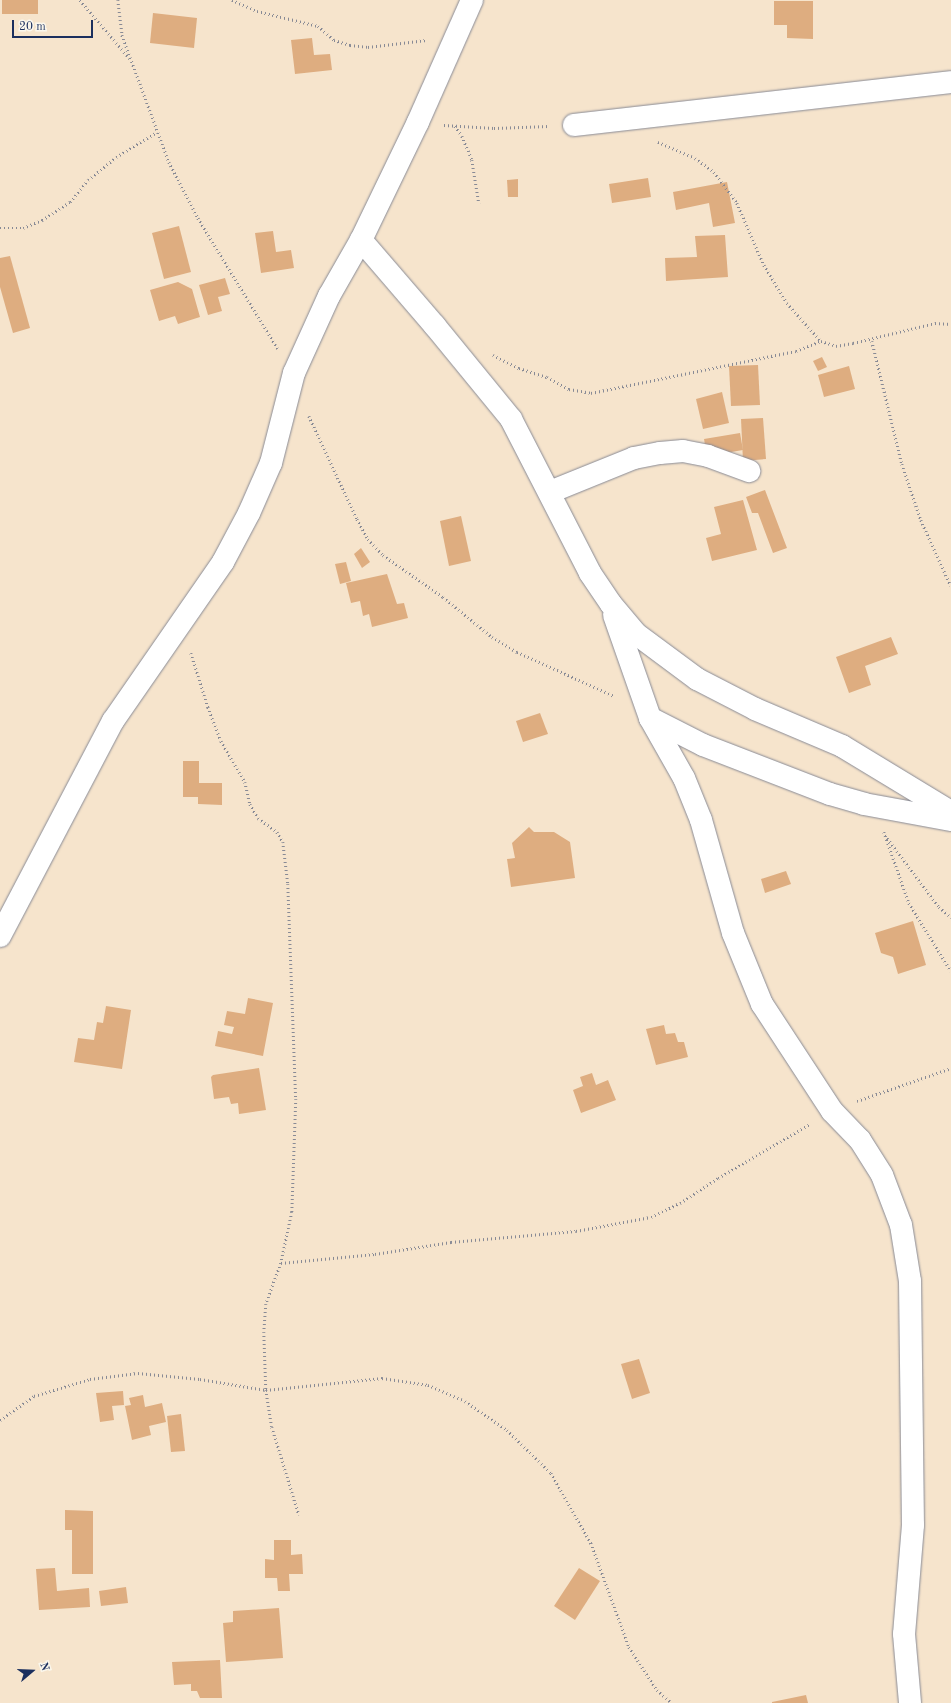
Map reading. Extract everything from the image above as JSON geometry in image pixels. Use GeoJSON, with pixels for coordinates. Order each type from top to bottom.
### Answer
{"type":"FeatureCollection","features":[{"type":"Feature","properties":{"kind":"street"},"geometry":{"type":"LineString","coordinates":[[0,936],[113,721],[223,562],[249,513],[272,463],[292,378],[329,296],[361,240],[418,122],[472,0]]}},
{"type":"Feature","properties":{"kind":"street"},"geometry":{"type":"LineString","coordinates":[[574,125],[951,82]]}},
{"type":"Feature","properties":{"kind":"street"},"geometry":{"type":"LineString","coordinates":[[361,240],[435,326],[511,419],[550,492],[590,573],[611,604],[635,633],[697,678],[755,709],[842,746],[951,812]]}},
{"type":"Feature","properties":{"kind":"street"},"geometry":{"type":"LineString","coordinates":[[550,492],[634,458],[660,453],[683,451],[708,456],[749,471]]}},
{"type":"Feature","properties":{"kind":"street"},"geometry":{"type":"LineString","coordinates":[[611,604],[650,718],[684,778],[701,820],[713,870],[733,933],[762,1004],[832,1111],[860,1140],[882,1175],[901,1225],[910,1281],[913,1525],[904,1634],[910,1703]]}},
{"type":"Feature","properties":{"kind":"street"},"geometry":{"type":"LineString","coordinates":[[650,718],[703,745],[830,794],[864,804],[951,820]]}},
{"type":"Feature","properties":{"kind":"path"},"geometry":{"type":"LineString","coordinates":[[80,0],[132,60]]}},
{"type":"Feature","properties":{"kind":"path"},"geometry":{"type":"LineString","coordinates":[[118,0],[122,35],[157,132],[198,218],[292,378],[319,432],[357,518],[368,539],[383,555],[442,597],[492,637],[517,652],[618,698]]}},
{"type":"Feature","properties":{"kind":"path"},"geometry":{"type":"LineString","coordinates":[[232,0],[257,11],[318,26],[334,40],[350,45],[368,47],[454,38]]}},
{"type":"Feature","properties":{"kind":"path"},"geometry":{"type":"LineString","coordinates":[[418,122],[455,126],[502,128],[574,125]]}},
{"type":"Feature","properties":{"kind":"path"},"geometry":{"type":"LineString","coordinates":[[455,126],[462,136],[472,160],[479,203]]}},
{"type":"Feature","properties":{"kind":"path"},"geometry":{"type":"LineString","coordinates":[[0,228],[23,228],[42,220],[70,202],[88,180],[116,157],[157,132]]}},
{"type":"Feature","properties":{"kind":"path"},"geometry":{"type":"LineString","coordinates":[[651,141],[666,144],[695,158],[714,172],[737,203],[764,265],[787,304],[821,341],[836,346],[872,341],[903,330],[935,323],[951,324]]}},
{"type":"Feature","properties":{"kind":"path"},"geometry":{"type":"LineString","coordinates":[[491,354],[569,389],[591,393],[796,351],[821,341]]}},
{"type":"Feature","properties":{"kind":"path"},"geometry":{"type":"LineString","coordinates":[[872,341],[902,464],[922,520],[951,586]]}},
{"type":"Feature","properties":{"kind":"path"},"geometry":{"type":"LineString","coordinates":[[180,625],[196,666],[208,707],[221,741],[245,782],[250,804],[258,818],[277,832],[283,842],[292,940],[292,1040],[296,1099],[292,1212],[281,1263],[266,1304],[264,1332],[266,1390],[272,1427],[300,1515]]}},
{"type":"Feature","properties":{"kind":"path"},"geometry":{"type":"LineString","coordinates":[[864,804],[939,907],[951,917]]}},
{"type":"Feature","properties":{"kind":"path"},"geometry":{"type":"LineString","coordinates":[[884,832],[909,903],[944,963],[951,971]]}},
{"type":"Feature","properties":{"kind":"path"},"geometry":{"type":"LineString","coordinates":[[281,1263],[375,1254],[452,1242],[576,1231],[651,1217],[680,1203],[718,1178],[832,1111],[879,1092],[951,1068]]}},
{"type":"Feature","properties":{"kind":"path"},"geometry":{"type":"LineString","coordinates":[[0,1420],[34,1396],[90,1379],[138,1374],[200,1379],[266,1390],[382,1378],[428,1385],[465,1401],[507,1430],[550,1472],[575,1511],[602,1570],[629,1647],[657,1690],[672,1703]]}},
{"type":"Feature","properties":{"kind":"building"},"geometry":{"type":"Polygon","coordinates":[[[2,0],[38,0],[38,14],[2,14],[2,0]]]}},
{"type":"Feature","properties":{"kind":"building"},"geometry":{"type":"Polygon","coordinates":[[[774,1],[813,1],[813,39],[787,38],[787,25],[774,25],[774,1]]]}},
{"type":"Feature","properties":{"kind":"building"},"geometry":{"type":"Polygon","coordinates":[[[153,13],[197,18],[194,48],[150,43],[153,13]]]}},
{"type":"Feature","properties":{"kind":"building"},"geometry":{"type":"Polygon","coordinates":[[[312,38],[314,55],[330,54],[332,70],[295,74],[291,40],[312,38]]]}},
{"type":"Feature","properties":{"kind":"building"},"geometry":{"type":"Polygon","coordinates":[[[648,178],[651,197],[612,203],[609,184],[648,178]]]}},
{"type":"Feature","properties":{"kind":"building"},"geometry":{"type":"Polygon","coordinates":[[[518,179],[518,197],[508,197],[507,180],[518,179]]]}},
{"type":"Feature","properties":{"kind":"building"},"geometry":{"type":"Polygon","coordinates":[[[727,182],[735,223],[713,227],[709,203],[676,210],[673,192],[727,182]]]}},
{"type":"Feature","properties":{"kind":"building"},"geometry":{"type":"Polygon","coordinates":[[[179,226],[191,272],[164,279],[152,233],[179,226]]]}},
{"type":"Feature","properties":{"kind":"building"},"geometry":{"type":"Polygon","coordinates":[[[273,231],[276,252],[291,250],[294,268],[261,273],[255,233],[273,231]]]}},
{"type":"Feature","properties":{"kind":"building"},"geometry":{"type":"Polygon","coordinates":[[[725,235],[728,277],[666,281],[665,258],[697,257],[695,236],[725,235]]]}},
{"type":"Feature","properties":{"kind":"building"},"geometry":{"type":"Polygon","coordinates":[[[10,256],[30,328],[13,333],[0,287],[0,258],[10,256]]]}},
{"type":"Feature","properties":{"kind":"building"},"geometry":{"type":"Polygon","coordinates":[[[225,278],[230,294],[218,297],[222,311],[208,315],[199,285],[225,278]]]}},
{"type":"Feature","properties":{"kind":"building"},"geometry":{"type":"Polygon","coordinates":[[[178,282],[192,289],[200,317],[178,324],[175,316],[159,321],[150,290],[178,282]]]}},
{"type":"Feature","properties":{"kind":"building"},"geometry":{"type":"Polygon","coordinates":[[[822,357],[827,367],[818,371],[813,361],[822,357]]]}},
{"type":"Feature","properties":{"kind":"building"},"geometry":{"type":"Polygon","coordinates":[[[758,365],[760,405],[731,406],[729,366],[758,365]]]}},
{"type":"Feature","properties":{"kind":"building"},"geometry":{"type":"Polygon","coordinates":[[[849,366],[855,389],[824,397],[818,375],[849,366]]]}},
{"type":"Feature","properties":{"kind":"building"},"geometry":{"type":"Polygon","coordinates":[[[722,392],[729,423],[703,429],[696,399],[722,392]]]}},
{"type":"Feature","properties":{"kind":"building"},"geometry":{"type":"Polygon","coordinates":[[[763,418],[766,459],[743,461],[741,419],[763,418]]]}},
{"type":"Feature","properties":{"kind":"building"},"geometry":{"type":"Polygon","coordinates":[[[740,433],[743,450],[707,456],[704,439],[740,433]]]}},
{"type":"Feature","properties":{"kind":"building"},"geometry":{"type":"Polygon","coordinates":[[[765,490],[787,548],[773,553],[758,513],[752,513],[746,497],[765,490]]]}},
{"type":"Feature","properties":{"kind":"building"},"geometry":{"type":"Polygon","coordinates":[[[743,500],[757,550],[712,561],[706,538],[721,534],[714,507],[743,500]]]}},
{"type":"Feature","properties":{"kind":"building"},"geometry":{"type":"Polygon","coordinates":[[[461,516],[471,561],[449,566],[440,521],[461,516]]]}},
{"type":"Feature","properties":{"kind":"building"},"geometry":{"type":"Polygon","coordinates":[[[361,548],[370,562],[362,568],[354,554],[361,548]]]}},
{"type":"Feature","properties":{"kind":"building"},"geometry":{"type":"Polygon","coordinates":[[[346,562],[351,581],[340,584],[335,564],[346,562]]]}},
{"type":"Feature","properties":{"kind":"building"},"geometry":{"type":"Polygon","coordinates":[[[387,574],[397,604],[404,603],[408,618],[372,627],[369,614],[363,616],[360,601],[351,603],[346,583],[387,574]]]}},
{"type":"Feature","properties":{"kind":"building"},"geometry":{"type":"Polygon","coordinates":[[[891,637],[898,654],[865,666],[871,685],[849,693],[836,657],[891,637]]]}},
{"type":"Feature","properties":{"kind":"building"},"geometry":{"type":"Polygon","coordinates":[[[540,713],[548,734],[523,742],[516,721],[540,713]]]}},
{"type":"Feature","properties":{"kind":"building"},"geometry":{"type":"Polygon","coordinates":[[[183,761],[199,761],[199,783],[222,783],[222,805],[198,804],[198,797],[183,797],[183,761]]]}},
{"type":"Feature","properties":{"kind":"building"},"geometry":{"type":"Polygon","coordinates":[[[529,827],[534,832],[554,832],[570,842],[575,878],[511,887],[507,859],[515,858],[512,843],[529,827]]]}},
{"type":"Feature","properties":{"kind":"building"},"geometry":{"type":"Polygon","coordinates":[[[786,871],[791,884],[765,893],[761,879],[786,871]]]}},
{"type":"Feature","properties":{"kind":"building"},"geometry":{"type":"Polygon","coordinates":[[[913,921],[926,965],[898,974],[893,957],[881,953],[875,933],[913,921]]]}},
{"type":"Feature","properties":{"kind":"building"},"geometry":{"type":"Polygon","coordinates":[[[248,998],[273,1003],[263,1056],[215,1046],[218,1031],[232,1034],[234,1027],[224,1025],[227,1011],[245,1014],[248,998]]]}},
{"type":"Feature","properties":{"kind":"building"},"geometry":{"type":"Polygon","coordinates":[[[106,1006],[131,1010],[122,1069],[74,1062],[78,1038],[94,1040],[97,1022],[103,1023],[106,1006]]]}},
{"type":"Feature","properties":{"kind":"building"},"geometry":{"type":"Polygon","coordinates":[[[664,1025],[666,1034],[675,1033],[678,1042],[684,1042],[688,1057],[656,1065],[646,1029],[664,1025]]]}},
{"type":"Feature","properties":{"kind":"building"},"geometry":{"type":"Polygon","coordinates":[[[259,1068],[266,1110],[239,1114],[238,1103],[231,1104],[229,1097],[214,1099],[211,1077],[213,1075],[259,1068]]]}},
{"type":"Feature","properties":{"kind":"building"},"geometry":{"type":"Polygon","coordinates":[[[592,1073],[596,1085],[608,1080],[616,1100],[581,1113],[573,1090],[583,1086],[580,1077],[592,1073]]]}},
{"type":"Feature","properties":{"kind":"building"},"geometry":{"type":"Polygon","coordinates":[[[639,1359],[650,1393],[632,1399],[621,1364],[639,1359]]]}},
{"type":"Feature","properties":{"kind":"building"},"geometry":{"type":"Polygon","coordinates":[[[123,1391],[124,1405],[112,1406],[114,1420],[100,1422],[96,1393],[123,1391]]]}},
{"type":"Feature","properties":{"kind":"building"},"geometry":{"type":"Polygon","coordinates":[[[143,1395],[145,1407],[162,1403],[166,1422],[149,1426],[151,1435],[132,1440],[125,1406],[131,1405],[129,1398],[143,1395]]]}},
{"type":"Feature","properties":{"kind":"building"},"geometry":{"type":"Polygon","coordinates":[[[181,1414],[185,1451],[171,1452],[167,1416],[181,1414]]]}},
{"type":"Feature","properties":{"kind":"building"},"geometry":{"type":"Polygon","coordinates":[[[65,1510],[93,1511],[93,1574],[72,1574],[72,1530],[65,1530],[65,1510]]]}},
{"type":"Feature","properties":{"kind":"building"},"geometry":{"type":"Polygon","coordinates":[[[274,1540],[291,1540],[291,1555],[302,1554],[303,1574],[289,1574],[290,1591],[278,1591],[277,1578],[265,1578],[265,1559],[274,1560],[274,1540]]]}},
{"type":"Feature","properties":{"kind":"building"},"geometry":{"type":"Polygon","coordinates":[[[55,1568],[57,1591],[89,1588],[90,1607],[39,1610],[36,1569],[55,1568]]]}},
{"type":"Feature","properties":{"kind":"building"},"geometry":{"type":"Polygon","coordinates":[[[579,1568],[600,1581],[575,1620],[554,1606],[579,1568]]]}},
{"type":"Feature","properties":{"kind":"building"},"geometry":{"type":"Polygon","coordinates":[[[126,1587],[128,1603],[101,1606],[99,1591],[126,1587]]]}},
{"type":"Feature","properties":{"kind":"building"},"geometry":{"type":"Polygon","coordinates":[[[279,1608],[283,1658],[226,1662],[223,1623],[233,1622],[233,1611],[279,1608]]]}},
{"type":"Feature","properties":{"kind":"building"},"geometry":{"type":"Polygon","coordinates":[[[220,1660],[222,1698],[200,1698],[197,1691],[191,1691],[191,1684],[174,1685],[172,1662],[220,1660]]]}},
{"type":"Feature","properties":{"kind":"building"},"geometry":{"type":"Polygon","coordinates":[[[806,1695],[808,1703],[772,1703],[772,1702],[806,1695]]]}}]}
